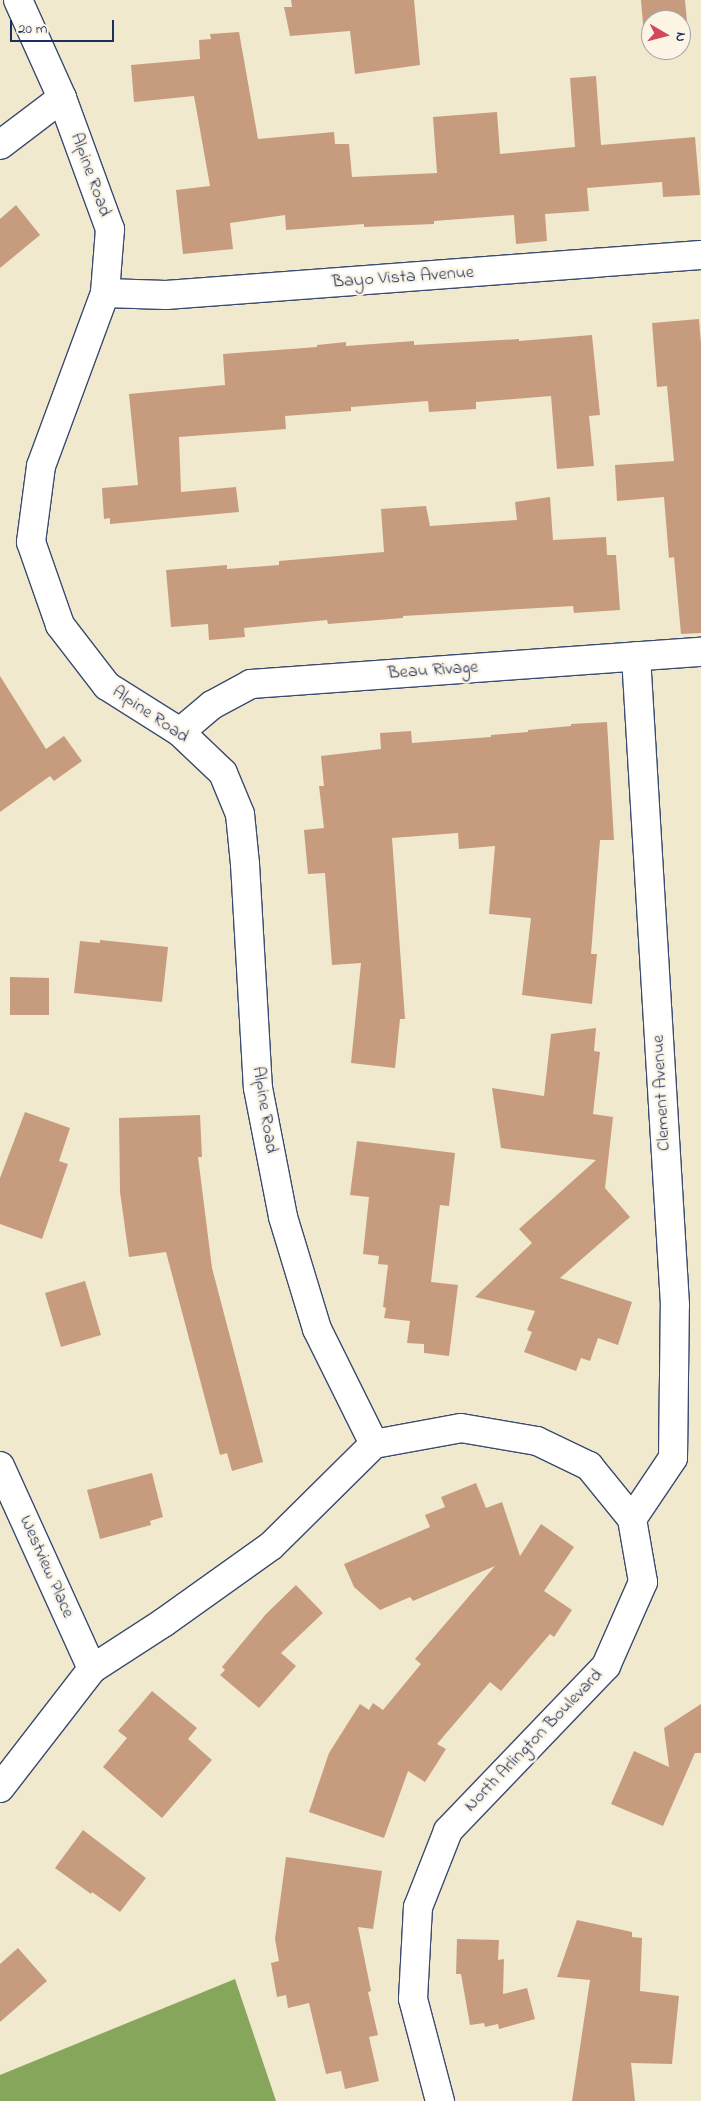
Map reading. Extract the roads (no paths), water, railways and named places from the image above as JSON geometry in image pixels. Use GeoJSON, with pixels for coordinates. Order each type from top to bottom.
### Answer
{"type":"FeatureCollection","features":[{"type":"Feature","properties":{"kind":"street","name":"Alpine Road"},"geometry":{"type":"LineString","coordinates":[[18,0],[62,98],[110,229],[105,293],[41,466],[31,542],[60,626],[107,686],[180,732],[223,773],[240,814],[245,864],[258,1088],[283,1218],[317,1329],[374,1444]]}},
{"type":"Feature","properties":{"kind":"street"},"geometry":{"type":"LineString","coordinates":[[0,145],[62,98]]}},
{"type":"Feature","properties":{"kind":"street","name":"Bayo Vista Avenue"},"geometry":{"type":"LineString","coordinates":[[105,293],[166,295],[701,255]]}},
{"type":"Feature","properties":{"kind":"street","name":"Beau Rivage"},"geometry":{"type":"LineString","coordinates":[[180,732],[212,705],[251,684],[701,652]]}},
{"type":"Feature","properties":{"kind":"street","name":"Clement Avenue"},"geometry":{"type":"LineString","coordinates":[[632,1519],[673,1458],[674,1305],[636,656]]}},
{"type":"Feature","properties":{"kind":"street","name":"North Arlington Boulevard"},"geometry":{"type":"LineString","coordinates":[[374,1444],[461,1428],[537,1441],[589,1466],[632,1519],[643,1582],[606,1666],[448,1831],[418,1907],[414,1999],[440,2101]]}},
{"type":"Feature","properties":{"kind":"street"},"geometry":{"type":"LineString","coordinates":[[0,1788],[92,1669],[163,1623],[271,1546],[374,1444]]}},
{"type":"Feature","properties":{"kind":"street","name":"Westview Place"},"geometry":{"type":"LineString","coordinates":[[0,1466],[92,1669]]}}]}
